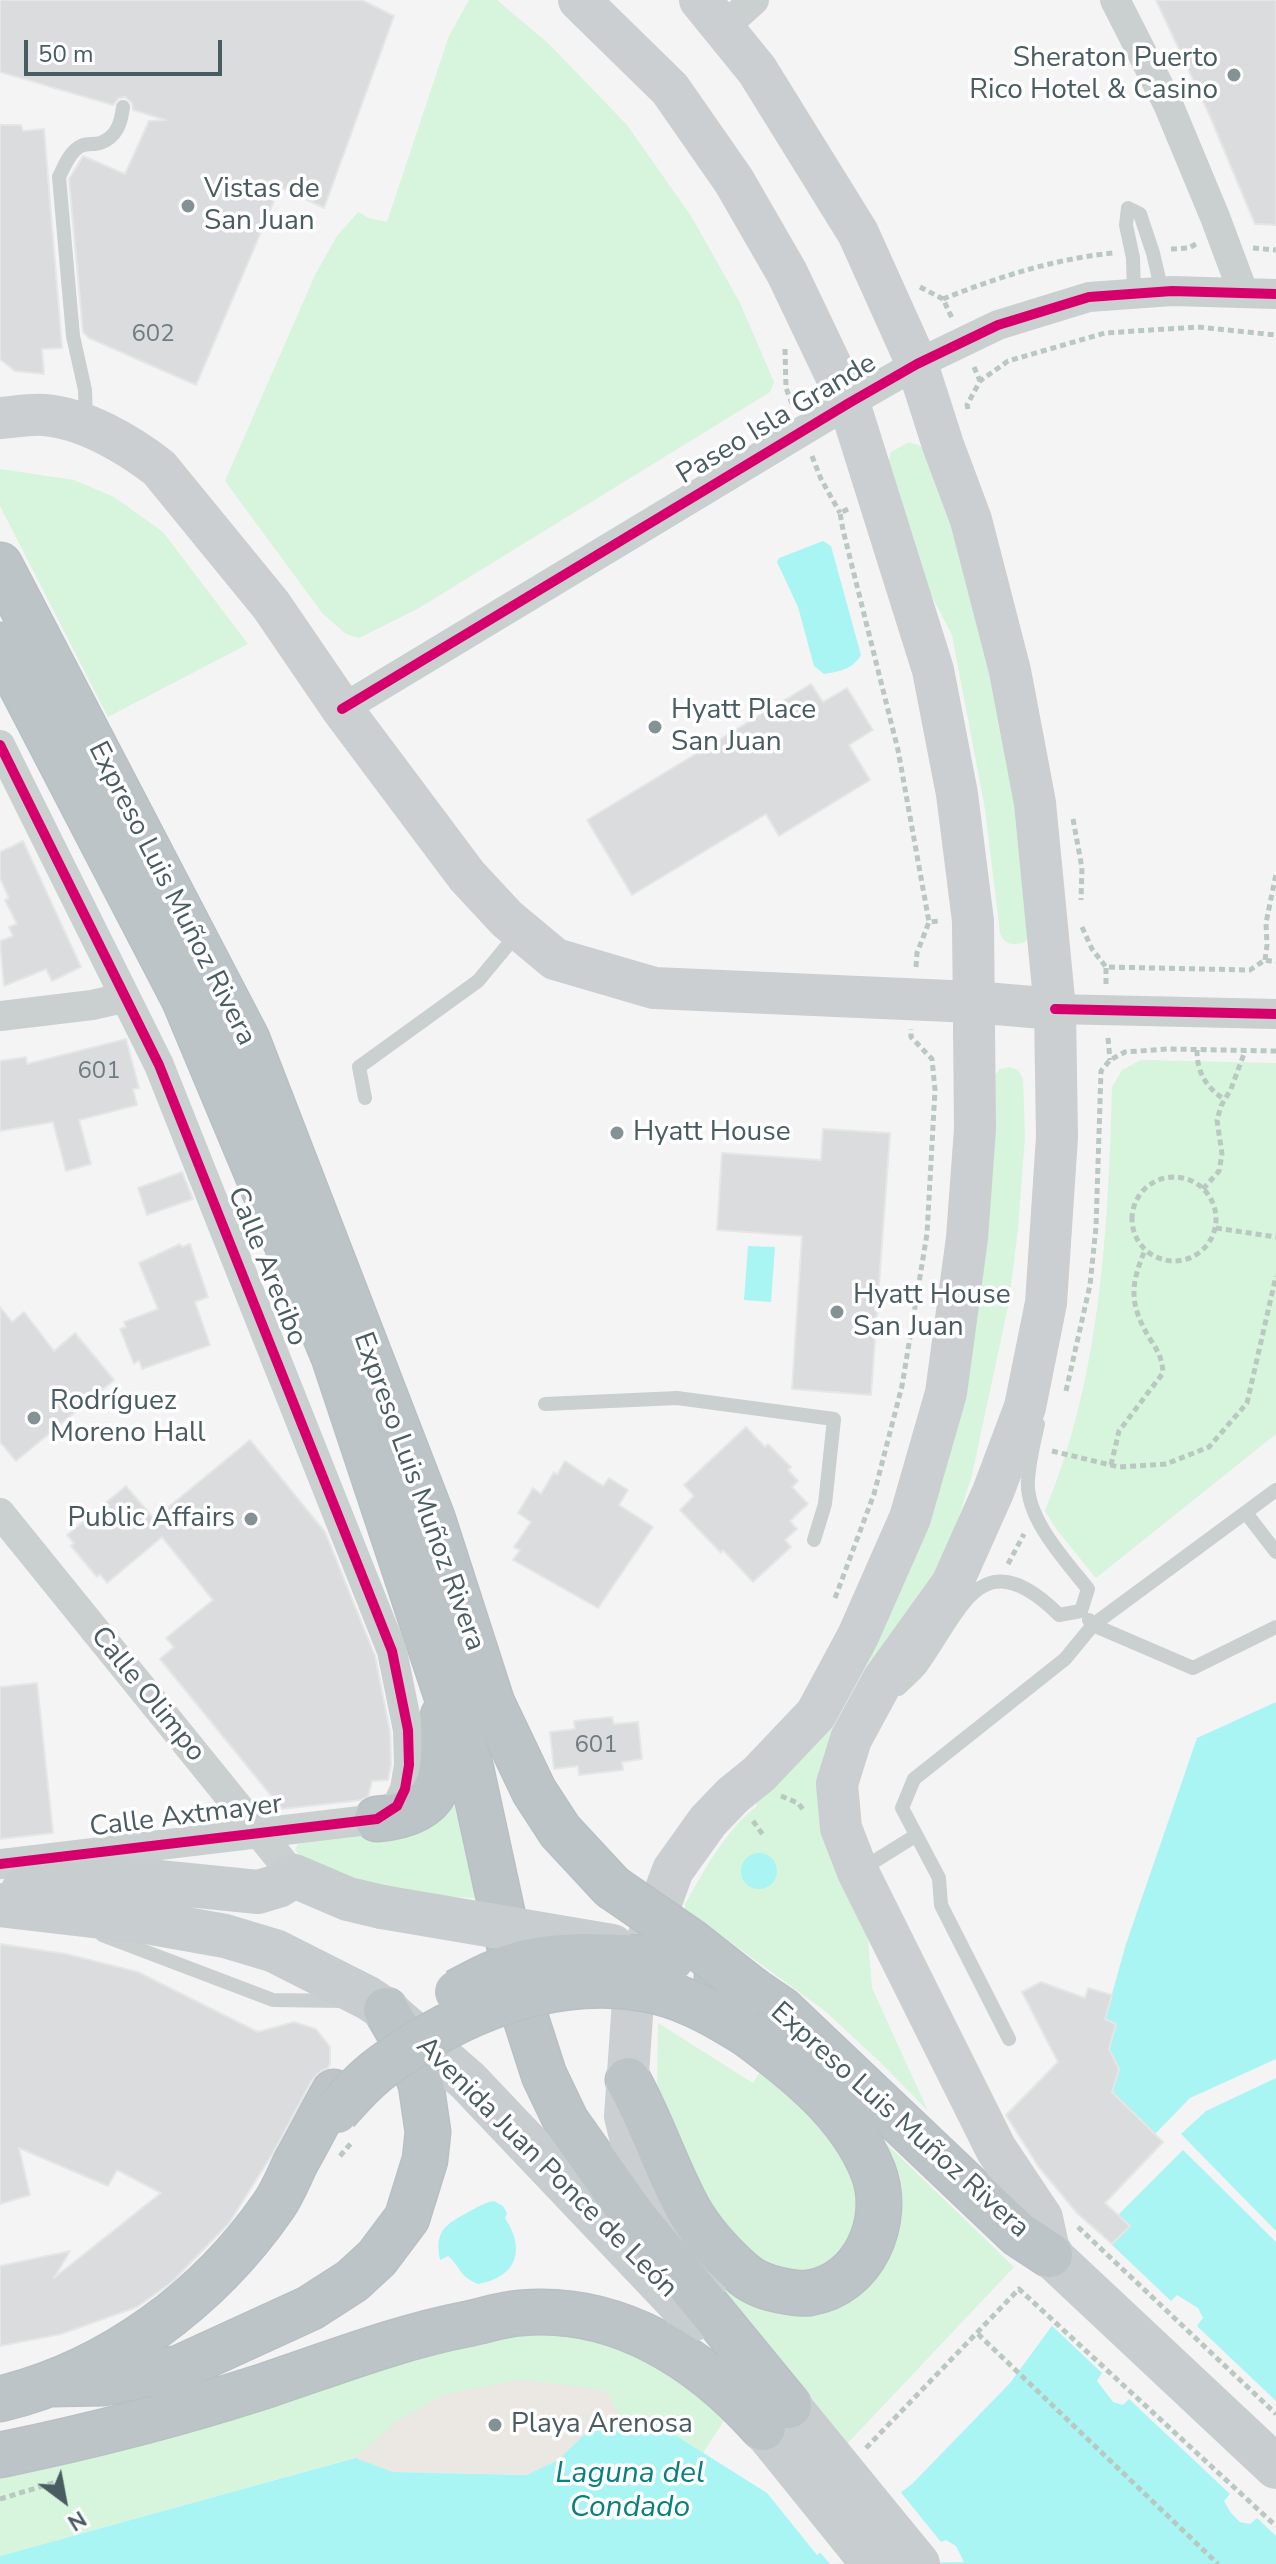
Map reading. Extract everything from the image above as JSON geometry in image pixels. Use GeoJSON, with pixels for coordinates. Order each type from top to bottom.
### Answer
{"type":"FeatureCollection","features":[{"type":"Feature","properties":{"kind":"highway","name":"Expreso Luis Muñoz Rivera"},"geometry":{"type":"LineString","coordinates":[[0,565],[247,1039],[433,1520],[492,1703],[534,1791],[560,1831],[612,1887],[782,2010],[1018,2234],[1064,2240]]}},
{"type":"Feature","properties":{"kind":"highway","name":"Expreso Luis Muñoz Rivera"},"geometry":{"type":"LineString","coordinates":[[0,645],[176,985],[334,1357],[471,1769],[524,2013],[544,2075],[560,2110],[776,2417]]}},
{"type":"Feature","properties":{"kind":"highway"},"geometry":{"type":"LineString","coordinates":[[377,1819],[416,1812],[431,1798],[441,1776],[442,1681]]}},
{"type":"Feature","properties":{"kind":"highway"},"geometry":{"type":"LineString","coordinates":[[0,2399],[51,2384],[101,2361],[181,2307],[225,2266],[276,2203],[303,2149],[335,2101],[387,2044],[424,2015],[480,1979],[526,1962],[563,1956],[672,1959],[754,1991]]}},
{"type":"Feature","properties":{"kind":"highway"},"geometry":{"type":"LineString","coordinates":[[335,2101],[449,2024],[493,2004],[586,1984],[649,1990],[703,2008],[747,2034],[783,2060],[817,2091],[850,2130],[873,2172],[880,2198],[877,2228],[862,2262],[849,2275],[811,2293],[763,2287],[743,2275],[712,2242],[688,2209],[645,2109],[628,2080]]}},
{"type":"Feature","properties":{"kind":"highway"},"geometry":{"type":"LineString","coordinates":[[51,2384],[103,2383],[179,2368],[310,2308],[352,2281],[377,2258],[407,2218],[425,2160],[428,2132],[421,2084],[404,2041],[377,2004]]}},
{"type":"Feature","properties":{"kind":"highway"},"geometry":{"type":"LineString","coordinates":[[0,2455],[193,2408],[431,2330],[520,2313],[588,2317],[624,2326],[665,2346],[706,2372],[738,2399],[776,2417]]}},
{"type":"Feature","properties":{"kind":"main road"},"geometry":{"type":"LineString","coordinates":[[579,0],[670,89],[734,181],[787,273],[849,403],[933,670],[957,794],[973,921],[973,1002],[955,1091],[975,1129],[967,1238],[946,1393],[910,1518],[858,1636],[816,1714],[759,1774],[708,1821],[673,1870],[635,1973],[629,2032],[625,2116],[632,2145],[701,2276],[775,2372],[776,2417],[873,2564]]}},
{"type":"Feature","properties":{"kind":"main road"},"geometry":{"type":"LineString","coordinates":[[712,14],[757,70],[858,233],[917,364],[971,520],[1010,671],[1035,803],[1055,1009],[1057,1137],[1046,1303],[1025,1407],[993,1492],[952,1584],[870,1703],[851,1739],[837,1784],[841,1828],[858,1872],[996,2149],[1042,2218],[1276,2467]]}},
{"type":"Feature","properties":{"kind":"main road"},"geometry":{"type":"LineString","coordinates":[[0,418],[45,415],[87,426],[140,454],[159,468],[271,605],[342,709],[467,876],[520,930],[555,959],[654,988],[973,1002],[1055,1009]]}},
{"type":"Feature","properties":{"kind":"main road"},"geometry":{"type":"LineString","coordinates":[[0,1894],[108,1881],[159,1882],[258,1892],[278,1886],[294,1876],[348,1899],[382,1907],[586,1940],[672,1959]]}},
{"type":"Feature","properties":{"kind":"main road","name":"Avenida Juan Ponce de León"},"geometry":{"type":"LineString","coordinates":[[0,1905],[166,1926],[251,1943],[275,1951],[377,2004],[468,2081],[757,2388],[776,2417]]}},
{"type":"Feature","properties":{"kind":"main road"},"geometry":{"type":"LineString","coordinates":[[776,2417],[843,2472],[918,2564]]}},
{"type":"Feature","properties":{"kind":"street"},"geometry":{"type":"LineString","coordinates":[[712,14],[754,0]]}},
{"type":"Feature","properties":{"kind":"street"},"geometry":{"type":"LineString","coordinates":[[1115,0],[1168,104],[1243,292]]}},
{"type":"Feature","properties":{"kind":"street","name":"Paseo Isla Grande"},"geometry":{"type":"LineString","coordinates":[[342,709],[849,403],[917,364],[998,325],[1089,297],[1148,293],[1276,294]]}},
{"type":"Feature","properties":{"kind":"street","name":"Calle Arecibo"},"geometry":{"type":"LineString","coordinates":[[0,745],[123,998],[159,1065],[392,1651],[408,1730],[409,1765],[405,1789],[397,1806],[377,1819]]}},
{"type":"Feature","properties":{"kind":"street"},"geometry":{"type":"LineString","coordinates":[[0,1016],[92,1005],[123,998]]}},
{"type":"Feature","properties":{"kind":"street"},"geometry":{"type":"LineString","coordinates":[[1055,1009],[1276,1014]]}},
{"type":"Feature","properties":{"kind":"street","name":"Calle Olimpo"},"geometry":{"type":"LineString","coordinates":[[0,1513],[294,1876]]}},
{"type":"Feature","properties":{"kind":"street","name":"Calle Axtmayer"},"geometry":{"type":"LineString","coordinates":[[0,1864],[377,1819]]}},
{"type":"Feature","properties":{"kind":"lane"},"geometry":{"type":"LineString","coordinates":[[87,426],[85,390],[73,336],[59,177],[68,159],[81,146],[99,144],[114,136],[121,123],[123,107]]}},
{"type":"Feature","properties":{"kind":"lane"},"geometry":{"type":"LineString","coordinates":[[1128,208],[1140,214],[1151,249],[1148,293],[1132,251],[1126,225],[1128,208]]}},
{"type":"Feature","properties":{"kind":"lane"},"geometry":{"type":"LineString","coordinates":[[365,1098],[359,1067],[478,981],[520,930]]}},
{"type":"Feature","properties":{"kind":"lane"},"geometry":{"type":"LineString","coordinates":[[1033,1367],[1041,1407],[1027,1482],[1030,1504],[1054,1545],[1088,1589],[1081,1611]]}},
{"type":"Feature","properties":{"kind":"lane"},"geometry":{"type":"LineString","coordinates":[[545,1404],[677,1398],[834,1419],[825,1504],[814,1540]]}},
{"type":"Feature","properties":{"kind":"lane"},"geometry":{"type":"LineString","coordinates":[[1009,2039],[941,1905],[939,1878],[902,1808],[914,1779],[1065,1659],[1093,1625],[1276,1490]]}},
{"type":"Feature","properties":{"kind":"lane"},"geometry":{"type":"LineString","coordinates":[[1246,1513],[1276,1552]]}},
{"type":"Feature","properties":{"kind":"lane"},"geometry":{"type":"LineString","coordinates":[[870,1703],[898,1690],[920,1669],[957,1609],[979,1588],[998,1582],[1016,1583],[1043,1599],[1059,1615],[1081,1611]]}},
{"type":"Feature","properties":{"kind":"lane"},"geometry":{"type":"LineString","coordinates":[[1081,1611],[1093,1625],[1193,1668],[1276,1627]]}},
{"type":"Feature","properties":{"kind":"lane"},"geometry":{"type":"LineString","coordinates":[[858,1872],[915,1836]]}},
{"type":"Feature","properties":{"kind":"path"},"geometry":{"type":"LineString","coordinates":[[1151,249],[1189,248],[1198,243],[1225,242],[1276,250]]}},
{"type":"Feature","properties":{"kind":"path"},"geometry":{"type":"LineString","coordinates":[[943,299],[997,279],[1055,263],[1132,251]]}},
{"type":"Feature","properties":{"kind":"path"},"geometry":{"type":"LineString","coordinates":[[909,281],[943,299],[953,322]]}},
{"type":"Feature","properties":{"kind":"path"},"geometry":{"type":"LineString","coordinates":[[970,419],[967,405],[980,381],[1008,361],[1105,333],[1198,327],[1276,335]]}},
{"type":"Feature","properties":{"kind":"path"},"geometry":{"type":"LineString","coordinates":[[784,336],[786,388],[798,418]]}},
{"type":"Feature","properties":{"kind":"path"},"geometry":{"type":"LineString","coordinates":[[807,443],[821,479],[840,513],[898,750],[929,922],[917,953],[916,968]]}},
{"type":"Feature","properties":{"kind":"path"},"geometry":{"type":"LineString","coordinates":[[840,513],[852,506]]}},
{"type":"Feature","properties":{"kind":"path"},"geometry":{"type":"LineString","coordinates":[[1265,960],[1266,923],[1276,874]]}},
{"type":"Feature","properties":{"kind":"path"},"geometry":{"type":"LineString","coordinates":[[929,922],[941,921]]}},
{"type":"Feature","properties":{"kind":"path"},"geometry":{"type":"LineString","coordinates":[[1080,923],[1092,949],[1106,967]]}},
{"type":"Feature","properties":{"kind":"path"},"geometry":{"type":"LineString","coordinates":[[1197,1050],[1197,1067],[1203,1078],[1211,1090],[1225,1100]]}},
{"type":"Feature","properties":{"kind":"path"},"geometry":{"type":"LineString","coordinates":[[1203,1189],[1219,1171],[1222,1154],[1217,1120],[1245,1051]]}},
{"type":"Feature","properties":{"kind":"path"},"geometry":{"type":"LineString","coordinates":[[1065,1396],[1090,1285],[1096,1227],[1101,1071],[1110,1060],[1125,1052],[1276,1051]]}},
{"type":"Feature","properties":{"kind":"path"},"geometry":{"type":"LineString","coordinates":[[1057,1092],[1100,1097]]}},
{"type":"Feature","properties":{"kind":"path"},"geometry":{"type":"LineString","coordinates":[[1166,1178],[1182,1178],[1203,1189],[1216,1211],[1216,1228],[1209,1243],[1197,1255],[1182,1261],[1165,1261],[1150,1255],[1138,1243],[1132,1228],[1132,1211],[1139,1196],[1151,1184],[1166,1178]]}},
{"type":"Feature","properties":{"kind":"path"},"geometry":{"type":"LineString","coordinates":[[1216,1228],[1276,1237]]}},
{"type":"Feature","properties":{"kind":"path"},"geometry":{"type":"LineString","coordinates":[[1111,1465],[1119,1431],[1163,1373],[1162,1356],[1133,1303],[1134,1277],[1145,1250]]}},
{"type":"Feature","properties":{"kind":"path"},"geometry":{"type":"LineString","coordinates":[[1052,1451],[1111,1465],[1166,1464],[1209,1447],[1247,1403],[1276,1276]]}},
{"type":"Feature","properties":{"kind":"path"},"geometry":{"type":"LineString","coordinates":[[1049,1462],[1055,1437]]}},
{"type":"Feature","properties":{"kind":"path"},"geometry":{"type":"LineString","coordinates":[[998,1582],[1034,1513]]}},
{"type":"Feature","properties":{"kind":"path"},"geometry":{"type":"LineString","coordinates":[[774,1794],[798,1803],[810,1821]]}},
{"type":"Feature","properties":{"kind":"path"},"geometry":{"type":"LineString","coordinates":[[1064,2240],[1276,2414]]}},
{"type":"Feature","properties":{"kind":"path"},"geometry":{"type":"LineString","coordinates":[[843,2472],[1019,2289],[1276,2526]]}},
{"type":"Feature","properties":{"kind":"path"},"geometry":{"type":"LineString","coordinates":[[978,2334],[1218,2564]]}},
{"type":"Feature","properties":{"kind":"green space"},"geometry":{"type":"Polygon","coordinates":[[[469,0],[497,0],[550,45],[627,125],[691,216],[740,303],[774,382],[770,392],[419,608],[359,638],[346,634],[323,614],[225,481],[315,275],[337,236],[358,212],[387,222],[449,36],[469,0]]]}},
{"type":"Feature","properties":{"kind":"green space"},"geometry":{"type":"Polygon","coordinates":[[[909,442],[928,449],[984,635],[1017,811],[1031,931],[1025,942],[1021,943],[1007,942],[1000,933],[985,809],[952,635],[920,573],[887,467],[891,452],[909,442]]]}},
{"type":"Feature","properties":{"kind":"green space"},"geometry":{"type":"Polygon","coordinates":[[[0,469],[74,480],[114,497],[163,532],[248,644],[108,717],[0,506],[0,469]]]}},
{"type":"Feature","properties":{"kind":"green space"},"geometry":{"type":"Polygon","coordinates":[[[1141,1060],[1276,1063],[1276,1434],[1096,1578],[1045,1511],[1064,1460],[1090,1356],[1104,1249],[1112,1087],[1122,1070],[1141,1060]]]}},
{"type":"Feature","properties":{"kind":"green space"},"geometry":{"type":"Polygon","coordinates":[[[1010,1067],[1018,1070],[1023,1079],[1025,1137],[1018,1229],[1009,1302],[972,1475],[950,1545],[932,1586],[849,1709],[872,1988],[928,2111],[825,2011],[685,1909],[685,1904],[716,1851],[757,1806],[756,1799],[882,1623],[994,1076],[1000,1069],[1010,1067]]]}},
{"type":"Feature","properties":{"kind":"green space"},"geometry":{"type":"Polygon","coordinates":[[[456,1805],[468,1814],[488,1899],[357,1890],[302,1859],[295,1850],[298,1844],[410,1830],[444,1807],[456,1805]]]}},
{"type":"Feature","properties":{"kind":"green space"},"geometry":{"type":"Polygon","coordinates":[[[658,2023],[753,2083],[762,2069],[836,2142],[857,2175],[860,2226],[825,2273],[769,2275],[701,2201],[657,2097],[658,2023]]]}},
{"type":"Feature","properties":{"kind":"green space"},"geometry":{"type":"Polygon","coordinates":[[[866,2124],[1014,2267],[847,2444],[704,2265],[847,2292],[866,2124]]]}},
{"type":"Feature","properties":{"kind":"green space"},"geometry":{"type":"Polygon","coordinates":[[[567,2332],[651,2357],[729,2413],[703,2453],[648,2418],[591,2428],[558,2460],[448,2473],[393,2472],[354,2458],[0,2556],[0,2471],[403,2357],[508,2334],[567,2332]]]}},
{"type":"Feature","properties":{"kind":"sand","name":"Playa Arenosa"},"geometry":{"type":"Polygon","coordinates":[[[522,2379],[607,2391],[619,2415],[591,2428],[558,2460],[526,2475],[393,2472],[355,2458],[396,2422],[442,2395],[522,2379]]]}},
{"type":"Feature","properties":{"kind":"water"},"geometry":{"type":"Polygon","coordinates":[[[823,541],[831,546],[861,655],[850,667],[824,674],[814,666],[798,607],[777,562],[779,558],[823,541]]]}},
{"type":"Feature","properties":{"kind":"water"},"geometry":{"type":"Polygon","coordinates":[[[748,1246],[775,1247],[771,1302],[744,1300],[748,1246]]]}},
{"type":"Feature","properties":{"kind":"water","name":"Laguna del Condado"},"geometry":{"type":"Polygon","coordinates":[[[1276,1702],[1276,2564],[0,2564],[0,2556],[355,2458],[393,2472],[526,2475],[558,2460],[591,2428],[619,2415],[648,2418],[767,2493],[817,2555],[912,2484],[1010,2383],[1112,2244],[1130,2227],[1105,2203],[1163,2142],[1112,2092],[1119,2069],[1109,2049],[1116,2025],[1105,2019],[1126,1944],[1197,1738],[1276,1702]]]}},
{"type":"Feature","properties":{"kind":"water"},"geometry":{"type":"Polygon","coordinates":[[[759,1853],[772,1858],[777,1871],[772,1884],[759,1889],[746,1884],[741,1871],[746,1858],[759,1853]]]}},
{"type":"Feature","properties":{"kind":"water"},"geometry":{"type":"Polygon","coordinates":[[[494,2201],[503,2206],[507,2213],[505,2218],[516,2251],[514,2260],[502,2275],[478,2284],[463,2274],[448,2256],[440,2260],[439,2241],[448,2224],[494,2201]]]}},
{"type":"Feature","properties":{"kind":"pier"},"geometry":{"type":"Polygon","coordinates":[[[1276,2059],[1276,2078],[1206,2111],[1181,2134],[1276,2231],[1276,2242],[1183,2150],[1118,2215],[1105,2203],[1163,2143],[1155,2134],[1190,2098],[1276,2059]]]}},
{"type":"Feature","properties":{"kind":"pier"},"geometry":{"type":"Polygon","coordinates":[[[1109,2242],[1171,2301],[1177,2295],[1198,2308],[1203,2318],[1197,2326],[1276,2401],[1276,2536],[1257,2518],[1250,2524],[1240,2522],[1224,2501],[1230,2494],[1129,2399],[1123,2405],[1113,2402],[1097,2381],[1102,2373],[1049,2323],[1109,2242]]]}},
{"type":"Feature","properties":{"kind":"pier"},"geometry":{"type":"Polygon","coordinates":[[[899,2490],[941,2542],[946,2540],[956,2546],[964,2562],[830,2564],[818,2550],[899,2490]]]}},
{"type":"Feature","properties":{"kind":"building"},"geometry":{"type":"Polygon","coordinates":[[[0,0],[362,0],[394,16],[324,208],[280,187],[196,385],[89,338],[83,332],[69,179],[83,156],[125,174],[149,121],[166,120],[133,110],[132,103],[125,97],[119,98],[113,105],[0,72],[0,0]]]}},
{"type":"Feature","properties":{"kind":"building","name":"Sheraton Puerto Rico Hotel & Casino"},"geometry":{"type":"Polygon","coordinates":[[[1156,0],[1276,0],[1276,225],[1255,224],[1156,0]]]}},
{"type":"Feature","properties":{"kind":"building"},"geometry":{"type":"Polygon","coordinates":[[[0,125],[21,125],[23,131],[44,129],[62,348],[42,349],[44,374],[15,371],[0,359],[0,125]]]}},
{"type":"Feature","properties":{"kind":"building"},"geometry":{"type":"Polygon","coordinates":[[[811,684],[823,702],[847,688],[873,730],[849,745],[870,780],[779,836],[766,814],[632,895],[587,820],[811,684]]]}},
{"type":"Feature","properties":{"kind":"building"},"geometry":{"type":"Polygon","coordinates":[[[23,841],[81,967],[52,981],[46,969],[4,986],[0,941],[13,936],[9,927],[17,924],[5,900],[9,898],[0,878],[0,852],[23,841]]]}},
{"type":"Feature","properties":{"kind":"building"},"geometry":{"type":"Polygon","coordinates":[[[126,1039],[139,1088],[133,1089],[137,1105],[79,1120],[91,1164],[66,1171],[53,1122],[0,1131],[0,1061],[26,1057],[27,1064],[126,1039]]]}},
{"type":"Feature","properties":{"kind":"building","name":"Hyatt House San Juan"},"geometry":{"type":"Polygon","coordinates":[[[823,1129],[890,1133],[871,1395],[792,1389],[802,1236],[717,1230],[722,1153],[821,1160],[823,1129]]]}},
{"type":"Feature","properties":{"kind":"building"},"geometry":{"type":"Polygon","coordinates":[[[182,1172],[193,1199],[147,1215],[138,1188],[182,1172]]]}},
{"type":"Feature","properties":{"kind":"building"},"geometry":{"type":"Polygon","coordinates":[[[180,1244],[182,1247],[190,1244],[208,1297],[195,1302],[210,1345],[142,1369],[139,1360],[134,1364],[120,1329],[126,1327],[124,1322],[158,1309],[139,1263],[180,1244]]]}},
{"type":"Feature","properties":{"kind":"building","name":"Rodríguez Moreno Hall"},"geometry":{"type":"Polygon","coordinates":[[[0,1307],[12,1322],[24,1312],[54,1351],[75,1333],[114,1380],[16,1461],[0,1442],[0,1307]]]}},
{"type":"Feature","properties":{"kind":"building"},"geometry":{"type":"Polygon","coordinates":[[[746,1427],[791,1467],[788,1470],[798,1481],[792,1487],[808,1504],[790,1521],[797,1529],[785,1540],[791,1547],[753,1582],[680,1510],[694,1496],[684,1485],[746,1427]]]}},
{"type":"Feature","properties":{"kind":"building"},"geometry":{"type":"Polygon","coordinates":[[[250,1440],[325,1532],[375,1656],[390,1732],[391,1764],[388,1780],[372,1781],[368,1797],[361,1800],[282,1809],[160,1659],[174,1647],[166,1638],[213,1600],[162,1537],[107,1583],[100,1574],[97,1577],[71,1546],[74,1543],[67,1535],[126,1486],[154,1519],[250,1440]]]}},
{"type":"Feature","properties":{"kind":"building"},"geometry":{"type":"Polygon","coordinates":[[[565,1461],[603,1486],[609,1478],[628,1490],[619,1505],[653,1527],[598,1608],[513,1560],[520,1550],[514,1547],[531,1522],[518,1513],[533,1488],[541,1494],[554,1472],[557,1475],[565,1461]]]}},
{"type":"Feature","properties":{"kind":"building"},"geometry":{"type":"Polygon","coordinates":[[[37,1683],[53,1833],[0,1839],[0,1687],[37,1683]]]}},
{"type":"Feature","properties":{"kind":"building"},"geometry":{"type":"Polygon","coordinates":[[[612,1717],[614,1724],[638,1722],[642,1759],[622,1762],[623,1770],[579,1775],[578,1766],[554,1769],[550,1732],[575,1729],[574,1721],[612,1717]]]}},
{"type":"Feature","properties":{"kind":"building"},"geometry":{"type":"Polygon","coordinates":[[[0,1944],[66,1954],[138,1972],[258,2032],[294,2022],[316,2029],[330,2047],[330,2064],[312,2080],[273,2153],[229,2223],[172,2282],[137,2307],[61,2334],[0,2346],[0,2266],[70,2251],[54,2278],[161,2193],[117,2170],[108,2186],[19,2148],[30,2195],[0,2204],[0,1944]]]}},
{"type":"Feature","properties":{"kind":"building"},"geometry":{"type":"Polygon","coordinates":[[[1041,1982],[1085,1998],[1088,1988],[1112,1995],[1105,2019],[1116,2024],[1109,2049],[1119,2069],[1112,2092],[1163,2142],[1105,2203],[1130,2226],[1112,2244],[1077,2213],[1038,2166],[1006,2115],[1058,2062],[1022,1992],[1041,1982]]]}},
{"type":"Feature","properties":{"kind":"cycle path"},"geometry":{"type":"LineString","coordinates":[[342,709],[849,403],[917,364],[998,325],[1089,297],[1172,291],[1276,294]]}},
{"type":"Feature","properties":{"kind":"cycle path"},"geometry":{"type":"LineString","coordinates":[[0,745],[159,1065],[392,1651],[408,1730],[409,1765],[405,1789],[397,1806],[377,1819],[0,1864]]}},
{"type":"Feature","properties":{"kind":"cycle path"},"geometry":{"type":"LineString","coordinates":[[1055,1009],[1276,1014]]}},
{"type":"Feature","properties":{"kind":"place","name":"Sheraton Puerto Rico Hotel & Casino"},"geometry":{"type":"Point","coordinates":[1234,75]}},
{"type":"Feature","properties":{"kind":"place","name":"Vistas de San Juan"},"geometry":{"type":"Point","coordinates":[188,206]}},
{"type":"Feature","properties":{"kind":"place","name":"Hyatt Place San Juan"},"geometry":{"type":"Point","coordinates":[655,727]}},
{"type":"Feature","properties":{"kind":"place","name":"Hyatt House"},"geometry":{"type":"Point","coordinates":[617,1133]}},
{"type":"Feature","properties":{"kind":"place","name":"Hyatt House San Juan"},"geometry":{"type":"Point","coordinates":[837,1312]}},
{"type":"Feature","properties":{"kind":"place","name":"Rodríguez Moreno Hall"},"geometry":{"type":"Point","coordinates":[34,1418]}},
{"type":"Feature","properties":{"kind":"place","name":"Public Affairs"},"geometry":{"type":"Point","coordinates":[251,1519]}},
{"type":"Feature","properties":{"kind":"place","name":"Playa Arenosa"},"geometry":{"type":"Point","coordinates":[495,2425]}}]}
